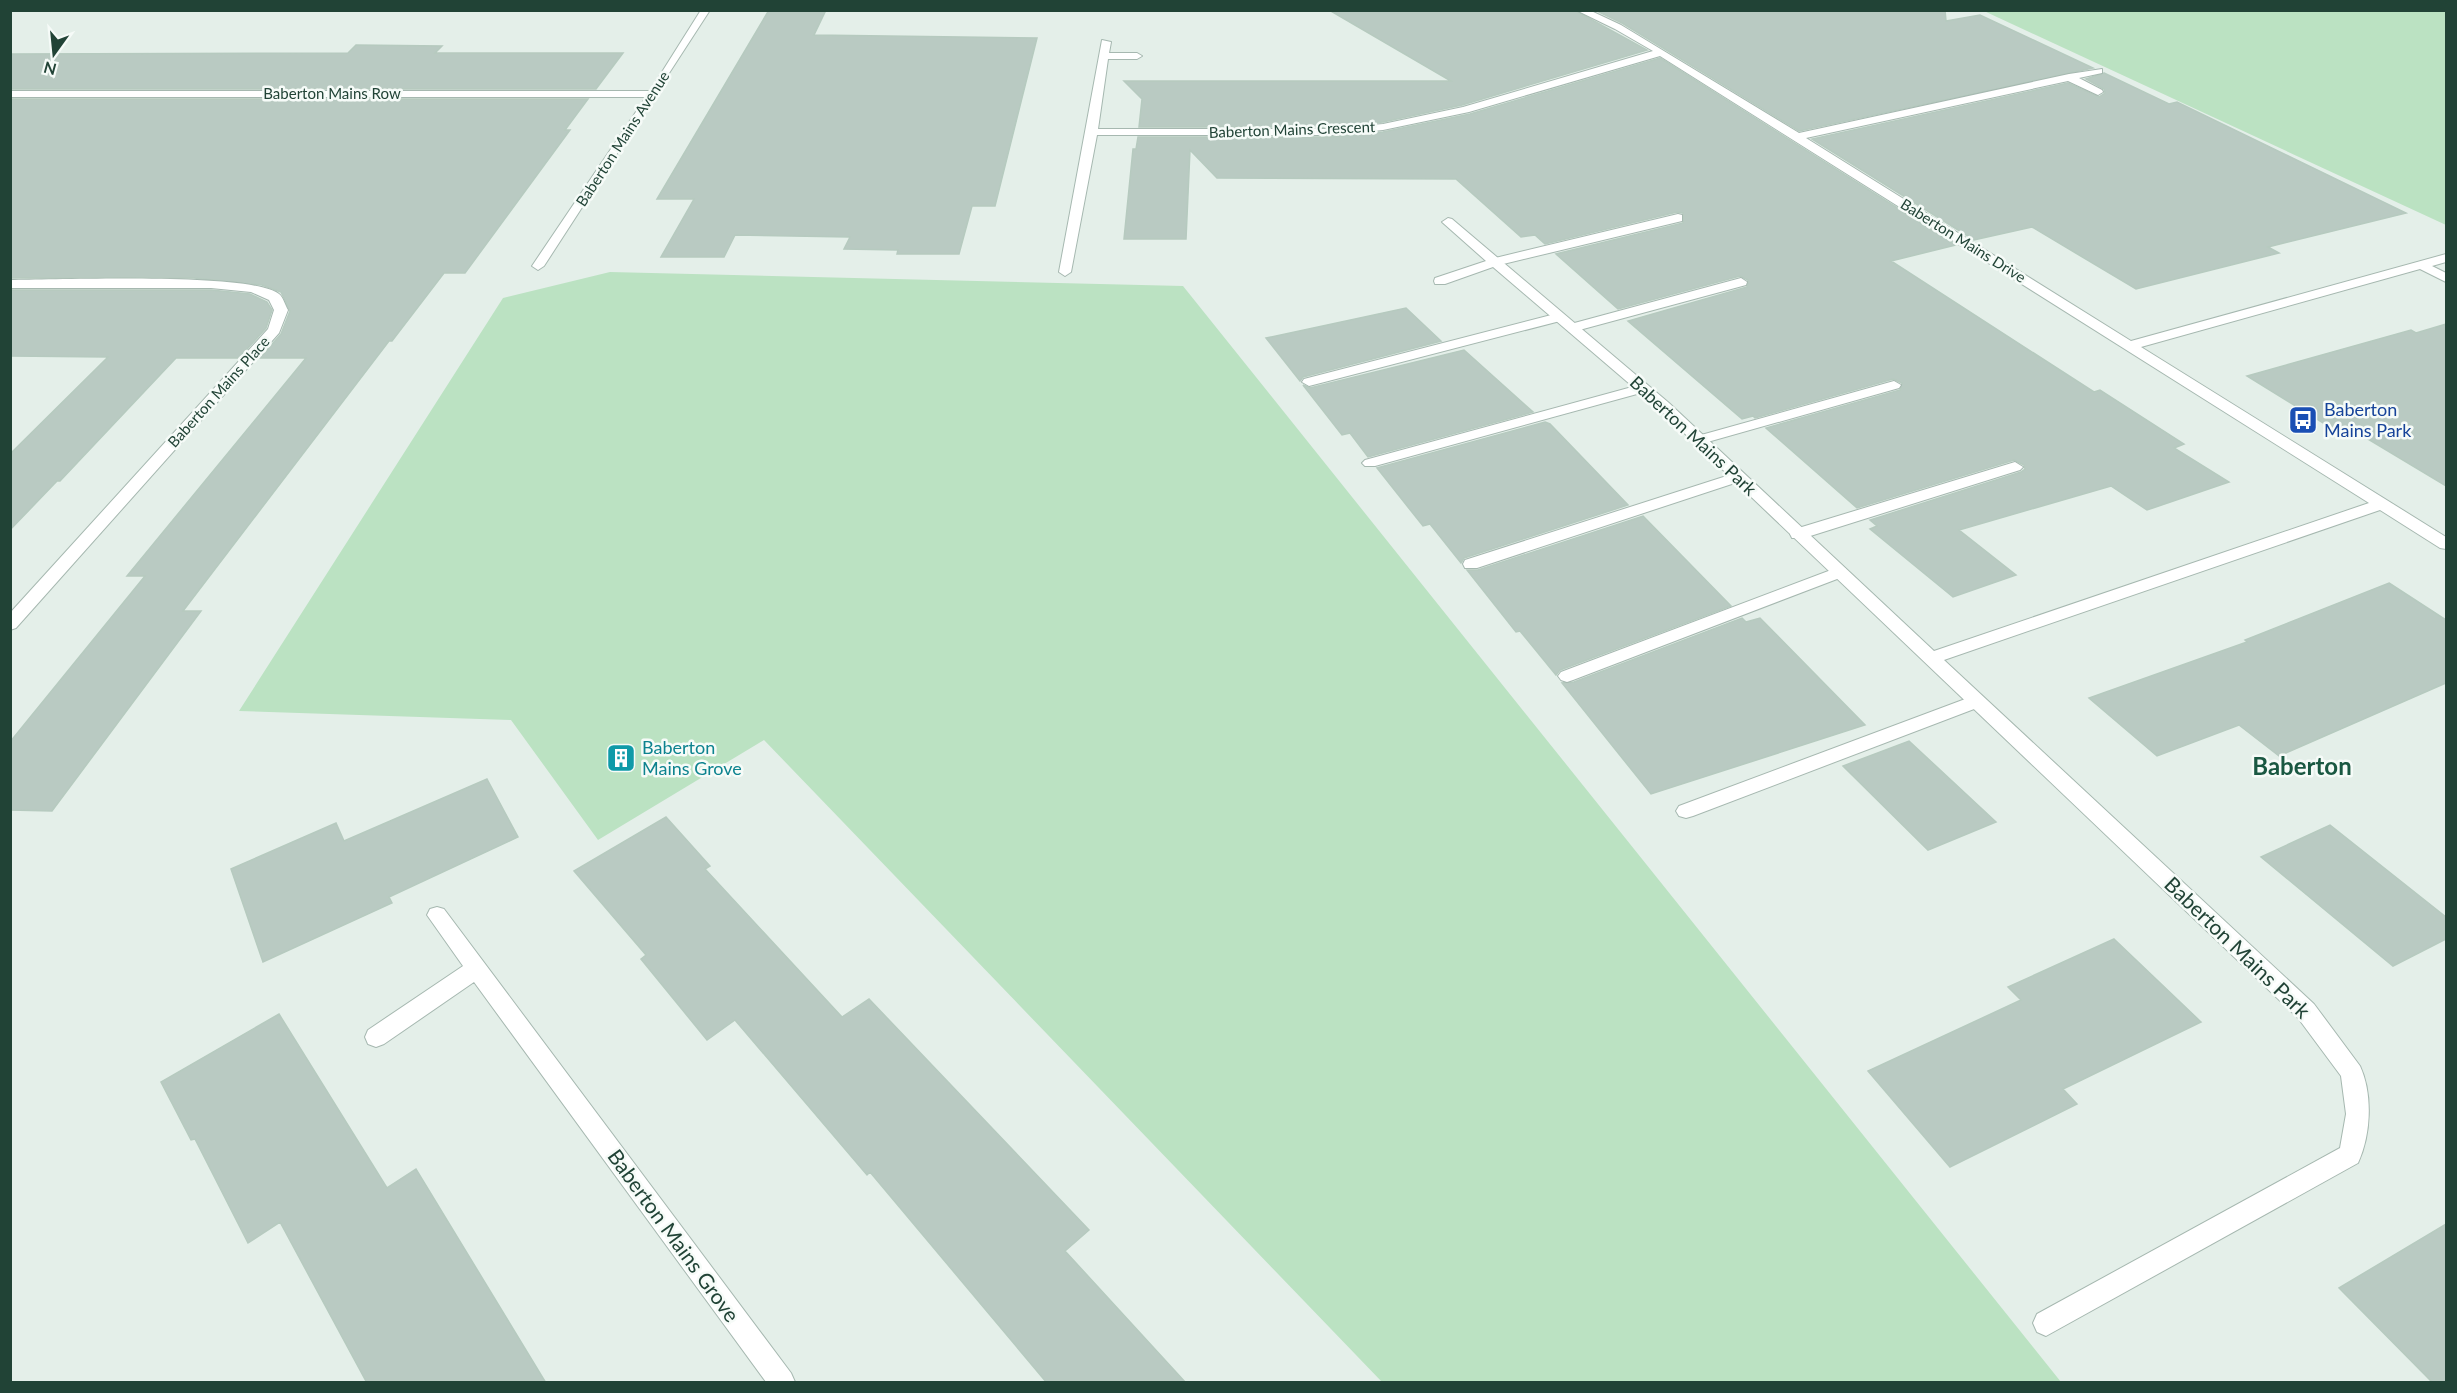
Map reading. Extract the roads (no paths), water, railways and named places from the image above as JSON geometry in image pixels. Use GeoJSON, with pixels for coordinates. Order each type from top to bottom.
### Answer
{"type":"FeatureCollection","features":[{"type":"Feature","properties":{"kind":"street","name":"Baberton Mains Avenue"},"geometry":{"type":"LineString","coordinates":[[538,266],[706,10]]}},
{"type":"Feature","properties":{"kind":"street","name":"Baberton Mains Drive"},"geometry":{"type":"LineString","coordinates":[[1580,10],[1618,27],[1661,52],[2446,544]]}},
{"type":"Feature","properties":{"kind":"street"},"geometry":{"type":"LineString","coordinates":[[1065,272],[1107,42]]}},
{"type":"Feature","properties":{"kind":"street","name":"Baberton Mains Crescent"},"geometry":{"type":"LineString","coordinates":[[1092,132],[1330,132],[1383,127],[1465,110],[1661,52]]}},
{"type":"Feature","properties":{"kind":"street"},"geometry":{"type":"LineString","coordinates":[[1106,56],[1137,56]]}},
{"type":"Feature","properties":{"kind":"street"},"geometry":{"type":"LineString","coordinates":[[1797,137],[2098,71]]}},
{"type":"Feature","properties":{"kind":"street"},"geometry":{"type":"LineString","coordinates":[[2069,77],[2098,92]]}},
{"type":"Feature","properties":{"kind":"street","name":"Baberton Mains Row"},"geometry":{"type":"LineString","coordinates":[[10,94],[653,94]]}},
{"type":"Feature","properties":{"kind":"street"},"geometry":{"type":"LineString","coordinates":[[1440,281],[1495,262],[1678,218]]}},
{"type":"Feature","properties":{"kind":"street","name":"Baberton Mains Park"},"geometry":{"type":"LineString","coordinates":[[1448,222],[1642,388],[1739,477],[2306,1011],[2352,1072],[2358,1114],[2350,1155],[2046,1323]]}},
{"type":"Feature","properties":{"kind":"street"},"geometry":{"type":"LineString","coordinates":[[2128,346],[2446,258]]}},
{"type":"Feature","properties":{"kind":"street"},"geometry":{"type":"LineString","coordinates":[[2421,265],[2446,278]]}},
{"type":"Feature","properties":{"kind":"street"},"geometry":{"type":"LineString","coordinates":[[1309,382],[1741,282]]}},
{"type":"Feature","properties":{"kind":"street","name":"Baberton Mains Place"},"geometry":{"type":"LineString","coordinates":[[10,284],[211,284],[253,288],[274,297],[281,310],[274,330],[10,624]]}},
{"type":"Feature","properties":{"kind":"street"},"geometry":{"type":"LineString","coordinates":[[1699,440],[1894,385]]}},
{"type":"Feature","properties":{"kind":"street"},"geometry":{"type":"LineString","coordinates":[[1370,463],[1642,388]]}},
{"type":"Feature","properties":{"kind":"street"},"geometry":{"type":"LineString","coordinates":[[1798,534],[2015,468]]}},
{"type":"Feature","properties":{"kind":"street"},"geometry":{"type":"LineString","coordinates":[[1471,564],[1739,477]]}},
{"type":"Feature","properties":{"kind":"street"},"geometry":{"type":"LineString","coordinates":[[1931,658],[2382,504]]}},
{"type":"Feature","properties":{"kind":"street"},"geometry":{"type":"LineString","coordinates":[[1567,676],[1839,572]]}},
{"type":"Feature","properties":{"kind":"street"},"geometry":{"type":"LineString","coordinates":[[1686,812],[1976,700]]}},
{"type":"Feature","properties":{"kind":"street","name":"Baberton Mains Grove"},"geometry":{"type":"LineString","coordinates":[[437,915],[782,1383]]}},
{"type":"Feature","properties":{"kind":"street"},"geometry":{"type":"LineString","coordinates":[[376,1037],[476,969]]}},
{"type":"Feature","properties":{"kind":"place","name":"Baberton Mains Park"},"geometry":{"type":"Point","coordinates":[2303,420]}},
{"type":"Feature","properties":{"kind":"place","name":"Baberton Mains Grove"},"geometry":{"type":"Point","coordinates":[621,758]}},
{"type":"Feature","properties":{"kind":"district","name":"Baberton"},"geometry":{"type":"Point","coordinates":[2302,767]}}]}
